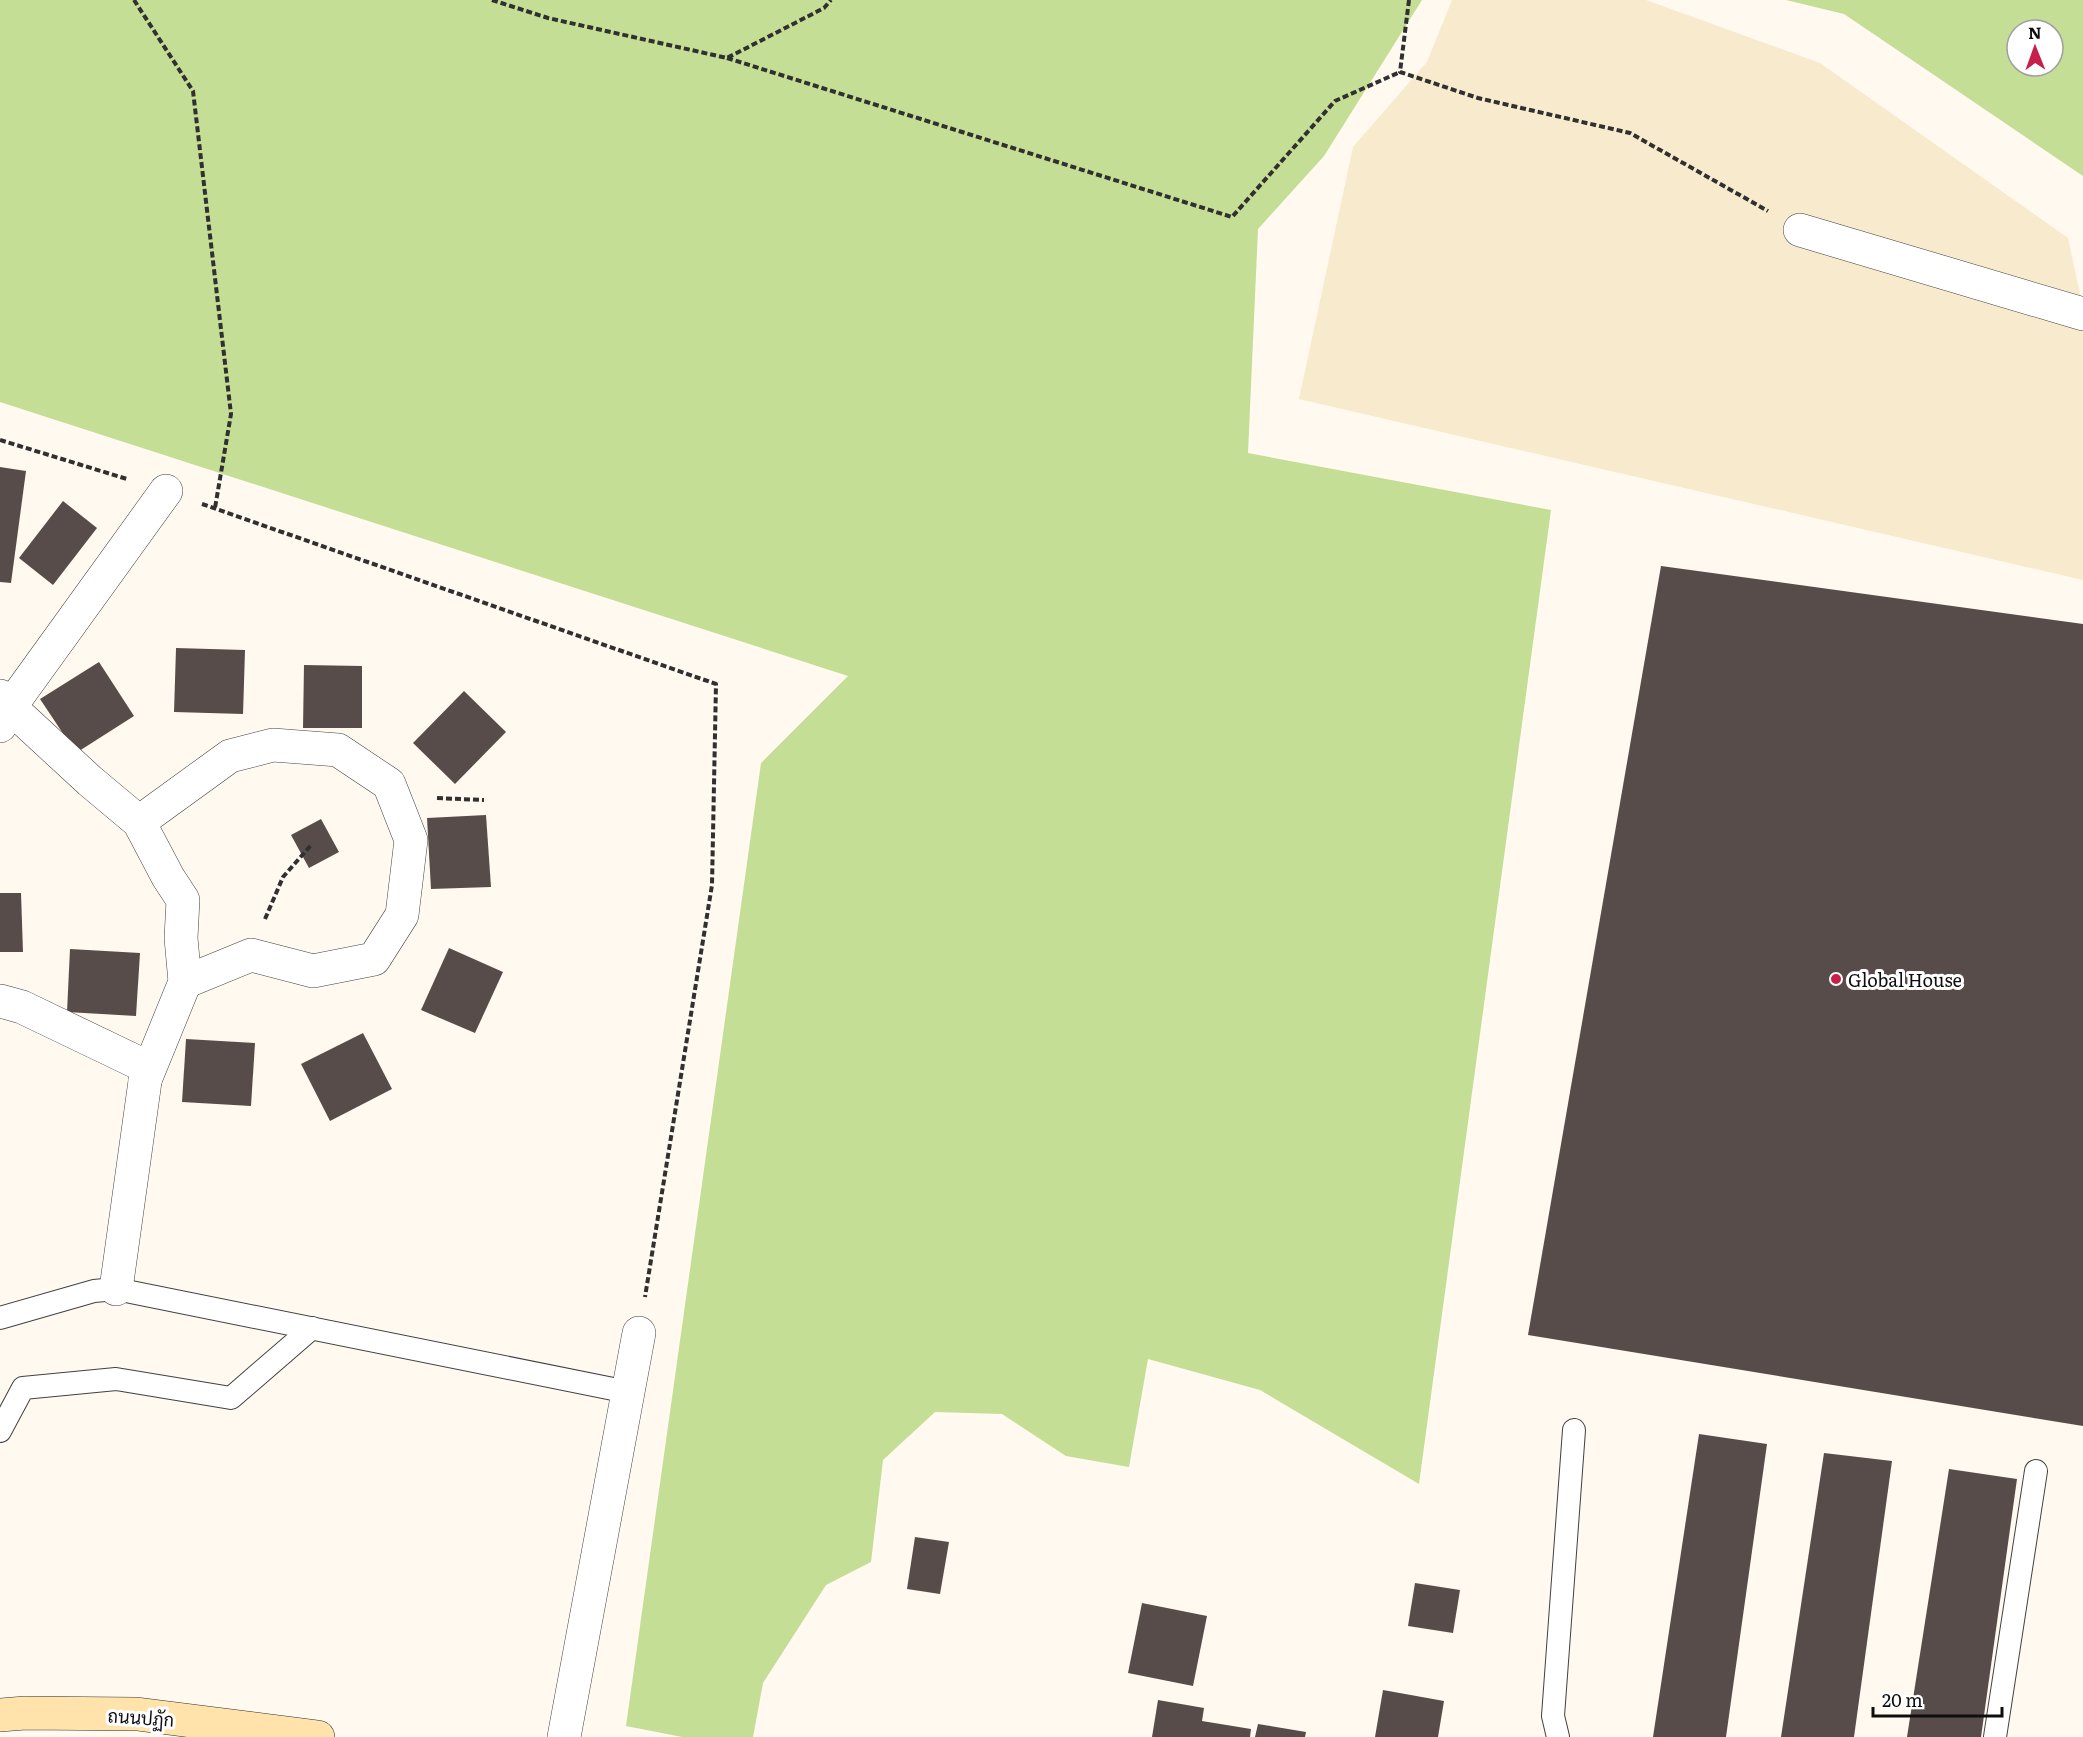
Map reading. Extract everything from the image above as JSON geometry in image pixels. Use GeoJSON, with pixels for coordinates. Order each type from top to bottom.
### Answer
{"type":"FeatureCollection","features":[{"type":"Feature","properties":{"kind":"main road","name":"ถนนปฏัก"},"geometry":{"type":"LineString","coordinates":[[0,1715],[25,1713],[137,1714],[318,1737]]}},
{"type":"Feature","properties":{"kind":"street"},"geometry":{"type":"LineString","coordinates":[[1800,230],[2083,314]]}},
{"type":"Feature","properties":{"kind":"street"},"geometry":{"type":"LineString","coordinates":[[145,1080],[185,982],[181,938],[183,900],[139,822],[3,710],[166,491]]}},
{"type":"Feature","properties":{"kind":"street"},"geometry":{"type":"LineString","coordinates":[[139,822],[230,756],[273,745],[338,750],[389,784],[411,840],[402,915],[374,959],[313,971],[251,955],[185,982]]}},
{"type":"Feature","properties":{"kind":"street"},"geometry":{"type":"LineString","coordinates":[[0,1000],[22,1007],[147,1067],[116,1289]]}},
{"type":"Feature","properties":{"kind":"street"},"geometry":{"type":"LineString","coordinates":[[564,1737],[639,1333]]}},
{"type":"Feature","properties":{"kind":"lane"},"geometry":{"type":"LineString","coordinates":[[0,1318],[94,1291],[116,1289],[628,1392]]}},
{"type":"Feature","properties":{"kind":"lane"},"geometry":{"type":"LineString","coordinates":[[0,1431],[23,1388],[116,1379],[231,1398],[312,1328]]}},
{"type":"Feature","properties":{"kind":"lane"},"geometry":{"type":"LineString","coordinates":[[1558,1737],[1552,1716],[1574,1431]]}},
{"type":"Feature","properties":{"kind":"lane"},"geometry":{"type":"LineString","coordinates":[[1995,1737],[2036,1471]]}},
{"type":"Feature","properties":{"kind":"path"},"geometry":{"type":"LineString","coordinates":[[134,0],[193,91],[231,414],[214,508]]}},
{"type":"Feature","properties":{"kind":"path"},"geometry":{"type":"LineString","coordinates":[[492,0],[548,18],[727,58],[1232,217],[1335,100],[1400,72],[1478,98],[1630,133],[1800,230]]}},
{"type":"Feature","properties":{"kind":"path"},"geometry":{"type":"LineString","coordinates":[[727,58],[824,8],[831,0]]}},
{"type":"Feature","properties":{"kind":"path"},"geometry":{"type":"LineString","coordinates":[[1400,72],[1409,0]]}},
{"type":"Feature","properties":{"kind":"path"},"geometry":{"type":"LineString","coordinates":[[0,440],[166,491],[716,684],[712,885],[639,1333]]}},
{"type":"Feature","properties":{"kind":"path"},"geometry":{"type":"LineString","coordinates":[[251,955],[283,877],[312,844]]}},
{"type":"Feature","properties":{"kind":"shaded area"},"geometry":{"type":"Polygon","coordinates":[[[1452,0],[1646,0],[1820,63],[2068,238],[2083,308],[2083,580],[1299,399],[1353,147],[1427,62],[1452,0]]]}},
{"type":"Feature","properties":{"kind":"green space"},"geometry":{"type":"Polygon","coordinates":[[[0,0],[1422,0],[1324,156],[1258,229],[1248,453],[1551,510],[1419,1484],[1260,1390],[1148,1359],[1129,1467],[1066,1456],[1002,1414],[935,1412],[883,1460],[871,1562],[826,1585],[763,1683],[753,1737],[682,1737],[626,1726],[761,763],[848,676],[0,402],[0,0]]]}},
{"type":"Feature","properties":{"kind":"green space"},"geometry":{"type":"Polygon","coordinates":[[[1786,0],[2083,0],[2083,176],[1844,14],[1786,0]]]}},
{"type":"Feature","properties":{"kind":"building"},"geometry":{"type":"Polygon","coordinates":[[[0,467],[26,471],[11,583],[0,582],[0,467]]]}},
{"type":"Feature","properties":{"kind":"building"},"geometry":{"type":"Polygon","coordinates":[[[63,501],[97,528],[53,585],[19,558],[63,501]]]}},
{"type":"Feature","properties":{"kind":"building","name":"Global House"},"geometry":{"type":"Polygon","coordinates":[[[1661,566],[2083,624],[2083,1426],[1528,1335],[1661,566]]]}},
{"type":"Feature","properties":{"kind":"building"},"geometry":{"type":"Polygon","coordinates":[[[176,648],[245,650],[243,714],[174,712],[176,648]]]}},
{"type":"Feature","properties":{"kind":"building"},"geometry":{"type":"Polygon","coordinates":[[[99,662],[134,716],[76,753],[40,699],[99,662]]]}},
{"type":"Feature","properties":{"kind":"building"},"geometry":{"type":"Polygon","coordinates":[[[304,665],[362,666],[362,728],[303,728],[304,665]]]}},
{"type":"Feature","properties":{"kind":"building"},"geometry":{"type":"Polygon","coordinates":[[[464,691],[506,732],[455,784],[413,743],[464,691]]]}},
{"type":"Feature","properties":{"kind":"building"},"geometry":{"type":"Polygon","coordinates":[[[486,815],[491,887],[431,889],[427,818],[486,815]]]}},
{"type":"Feature","properties":{"kind":"building"},"geometry":{"type":"Polygon","coordinates":[[[321,819],[339,852],[309,868],[291,835],[321,819]]]}},
{"type":"Feature","properties":{"kind":"building"},"geometry":{"type":"Polygon","coordinates":[[[0,893],[21,893],[23,952],[0,952],[0,893]]]}},
{"type":"Feature","properties":{"kind":"building"},"geometry":{"type":"Polygon","coordinates":[[[449,948],[503,972],[475,1033],[421,1010],[449,948]]]}},
{"type":"Feature","properties":{"kind":"building"},"geometry":{"type":"Polygon","coordinates":[[[70,949],[140,953],[136,1016],[67,1012],[70,949]]]}},
{"type":"Feature","properties":{"kind":"building"},"geometry":{"type":"Polygon","coordinates":[[[363,1033],[392,1089],[330,1121],[301,1064],[363,1033]]]}},
{"type":"Feature","properties":{"kind":"building"},"geometry":{"type":"Polygon","coordinates":[[[186,1039],[255,1043],[251,1106],[182,1102],[186,1039]]]}},
{"type":"Feature","properties":{"kind":"building"},"geometry":{"type":"Polygon","coordinates":[[[1699,1434],[1767,1444],[1726,1737],[1653,1737],[1699,1434]]]}},
{"type":"Feature","properties":{"kind":"building"},"geometry":{"type":"Polygon","coordinates":[[[1824,1453],[1892,1461],[1854,1737],[1781,1737],[1824,1453]]]}},
{"type":"Feature","properties":{"kind":"building"},"geometry":{"type":"Polygon","coordinates":[[[1949,1469],[2017,1479],[1981,1737],[1907,1737],[1949,1469]]]}},
{"type":"Feature","properties":{"kind":"building"},"geometry":{"type":"Polygon","coordinates":[[[915,1537],[949,1542],[940,1594],[907,1589],[915,1537]]]}},
{"type":"Feature","properties":{"kind":"building"},"geometry":{"type":"Polygon","coordinates":[[[1415,1583],[1460,1590],[1453,1633],[1408,1626],[1415,1583]]]}},
{"type":"Feature","properties":{"kind":"building"},"geometry":{"type":"Polygon","coordinates":[[[1142,1603],[1207,1616],[1193,1686],[1128,1673],[1142,1603]]]}},
{"type":"Feature","properties":{"kind":"building"},"geometry":{"type":"Polygon","coordinates":[[[1383,1690],[1444,1701],[1438,1737],[1375,1737],[1383,1690]]]}},
{"type":"Feature","properties":{"kind":"building"},"geometry":{"type":"Polygon","coordinates":[[[1158,1700],[1204,1708],[1202,1721],[1251,1729],[1250,1737],[1152,1737],[1158,1700]]]}},
{"type":"Feature","properties":{"kind":"building"},"geometry":{"type":"Polygon","coordinates":[[[1258,1724],[1306,1732],[1305,1737],[1255,1737],[1258,1724]]]}},
{"type":"Feature","properties":{"kind":"place","name":"Global House"},"geometry":{"type":"Point","coordinates":[1836,979]}}]}
